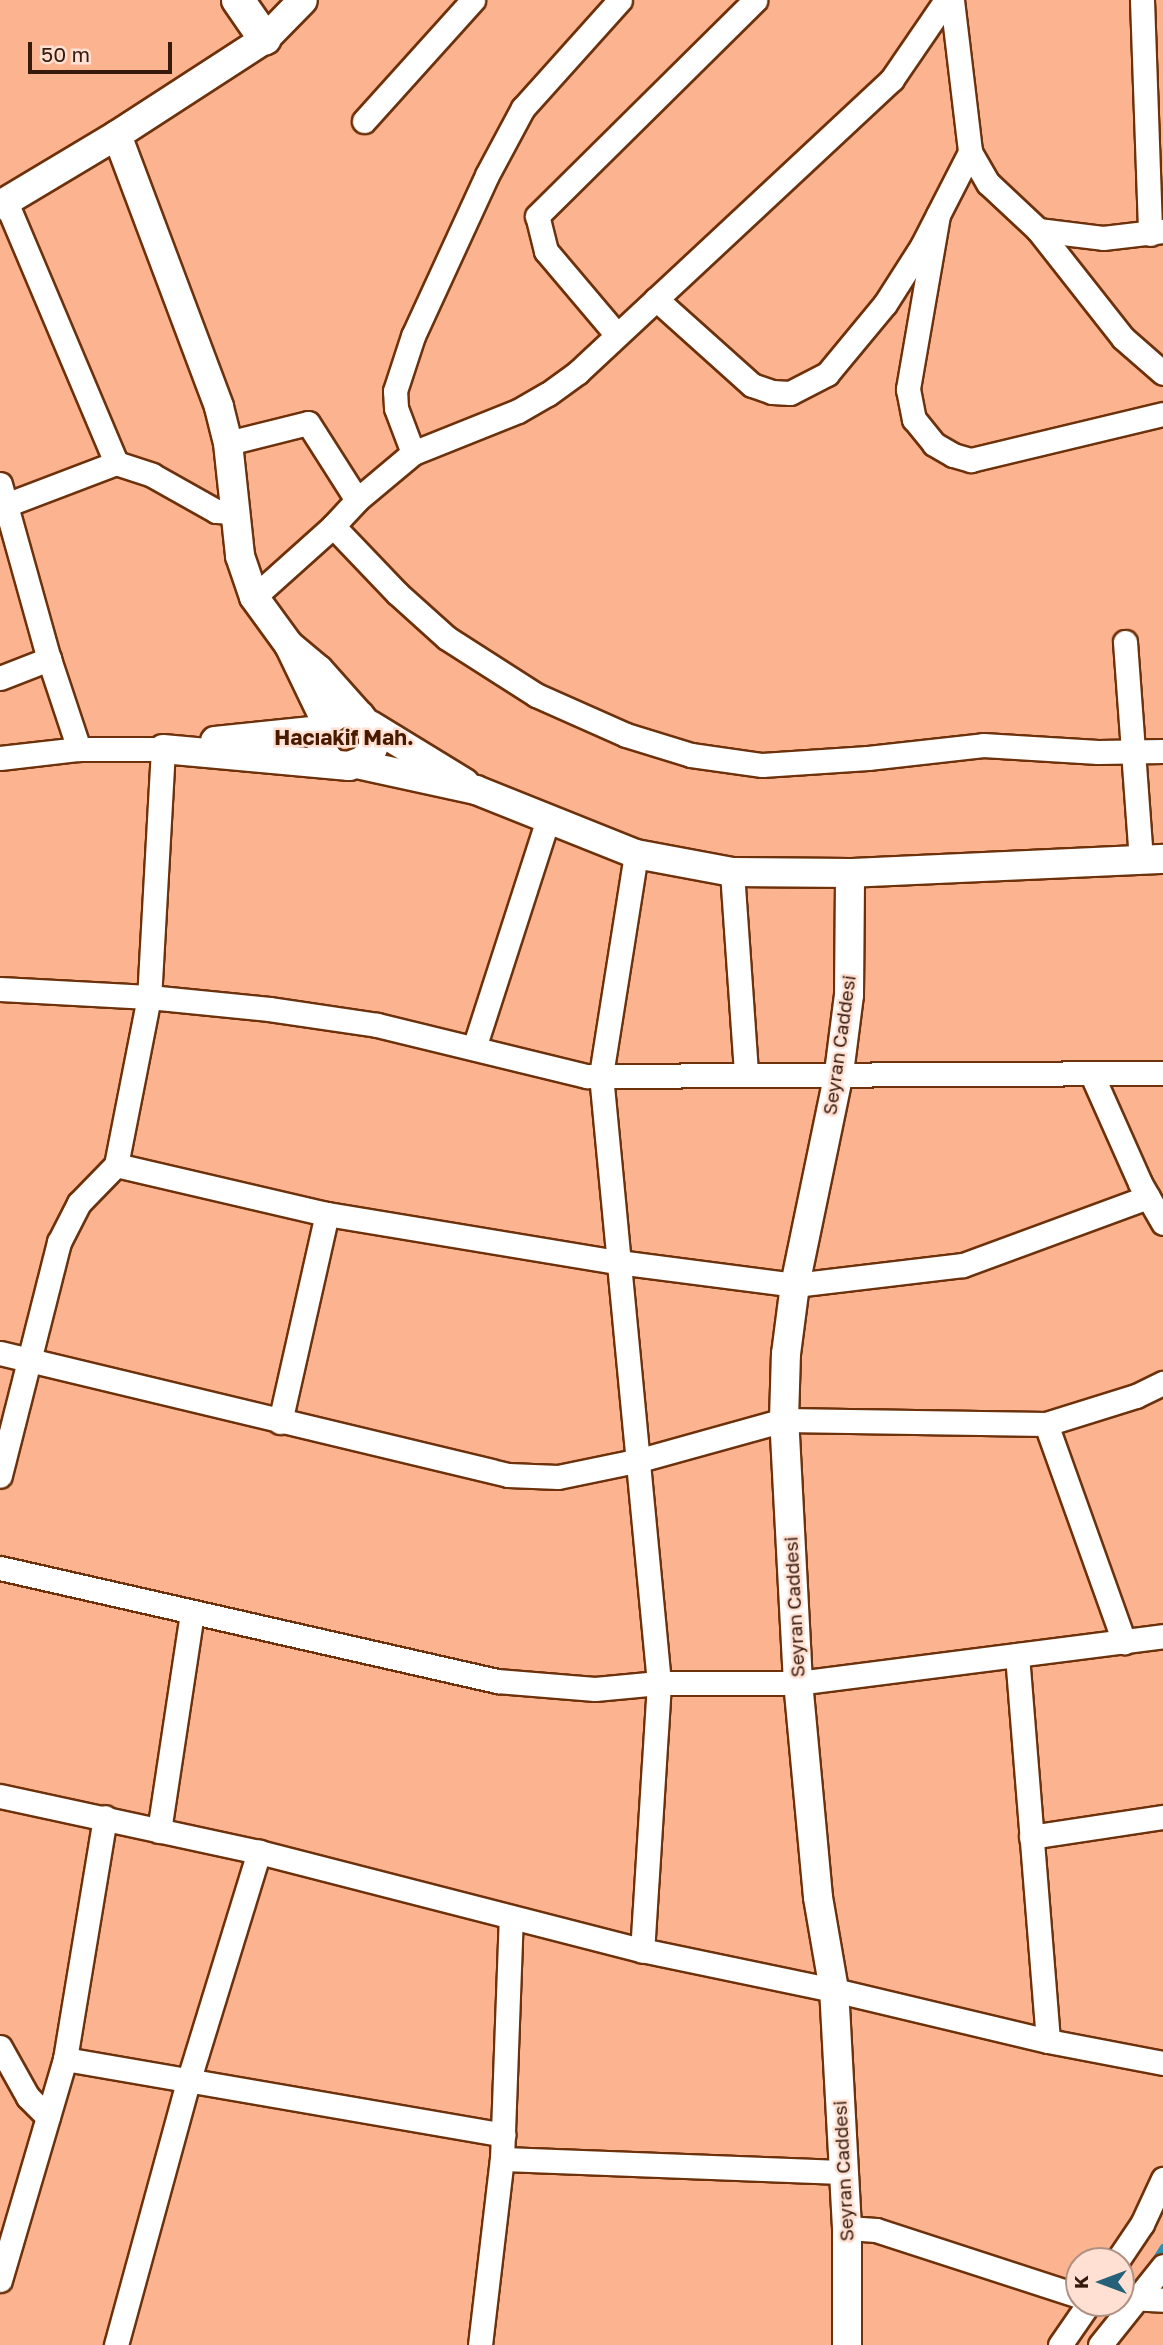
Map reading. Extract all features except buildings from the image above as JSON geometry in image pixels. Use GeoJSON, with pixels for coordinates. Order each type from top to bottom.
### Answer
{"type":"FeatureCollection","features":[{"type":"Feature","properties":{"kind":"main road"},"geometry":{"type":"LineString","coordinates":[[238,0],[265,39]]}},
{"type":"Feature","properties":{"kind":"street"},"geometry":{"type":"LineString","coordinates":[[116,463],[3,203],[117,135],[265,39],[303,0]]}},
{"type":"Feature","properties":{"kind":"street"},"geometry":{"type":"LineString","coordinates":[[364,121],[473,0]]}},
{"type":"Feature","properties":{"kind":"street"},"geometry":{"type":"LineString","coordinates":[[413,453],[396,408],[395,391],[413,336],[487,176],[523,108],[620,0]]}},
{"type":"Feature","properties":{"kind":"street"},"geometry":{"type":"LineString","coordinates":[[617,335],[546,251],[537,216],[755,0]]}},
{"type":"Feature","properties":{"kind":"street"},"geometry":{"type":"LineString","coordinates":[[254,597],[333,526],[357,500],[413,453],[518,411],[548,394],[617,335],[892,79],[946,0]]}},
{"type":"Feature","properties":{"kind":"street"},"geometry":{"type":"LineString","coordinates":[[951,0],[970,152],[988,183],[1038,230],[1123,338],[1163,373]]}},
{"type":"Feature","properties":{"kind":"street"},"geometry":{"type":"LineString","coordinates":[[1038,230],[1103,238],[1156,232],[1142,0]]}},
{"type":"Feature","properties":{"kind":"street"},"geometry":{"type":"LineString","coordinates":[[117,135],[219,407],[228,443],[240,556],[254,597],[289,645],[324,726],[322,748],[345,764]]}},
{"type":"Feature","properties":{"kind":"street"},"geometry":{"type":"LineString","coordinates":[[656,299],[752,385],[772,392],[790,393],[827,374],[885,304],[938,215],[970,152]]}},
{"type":"Feature","properties":{"kind":"street"},"geometry":{"type":"LineString","coordinates":[[938,215],[908,389],[914,419],[934,444],[971,460],[1163,414]]}},
{"type":"Feature","properties":{"kind":"street"},"geometry":{"type":"LineString","coordinates":[[228,443],[290,425],[308,423],[357,500]]}},
{"type":"Feature","properties":{"kind":"street"},"geometry":{"type":"LineString","coordinates":[[79,748],[49,659],[3,494],[116,463],[152,475],[209,508],[234,512]]}},
{"type":"Feature","properties":{"kind":"street"},"geometry":{"type":"LineString","coordinates":[[333,526],[397,593],[447,638],[536,695],[626,735],[691,755],[762,765],[868,758],[982,745],[1163,751]]}},
{"type":"Feature","properties":{"kind":"street"},"geometry":{"type":"LineString","coordinates":[[163,749],[324,726],[342,712],[365,720],[476,790],[636,854],[732,872],[850,873],[1152,860],[1132,752],[1125,642]]}},
{"type":"Feature","properties":{"kind":"street"},"geometry":{"type":"LineString","coordinates":[[289,645],[319,670],[365,720],[373,748],[345,764]]}},
{"type":"Feature","properties":{"kind":"street"},"geometry":{"type":"LineString","coordinates":[[0,678],[49,659]]}},
{"type":"Feature","properties":{"kind":"street"},"geometry":{"type":"LineString","coordinates":[[0,758],[79,748],[163,749],[345,764],[476,790]]}},
{"type":"Feature","properties":{"kind":"street"},"geometry":{"type":"LineString","coordinates":[[0,1476],[59,1242],[79,1203],[116,1165],[149,997],[163,749]]}},
{"type":"Feature","properties":{"kind":"street"},"geometry":{"type":"LineString","coordinates":[[474,1048],[548,819]]}},
{"type":"Feature","properties":{"kind":"street"},"geometry":{"type":"LineString","coordinates":[[636,854],[601,1075],[640,1460],[659,1682],[642,1950]]}},
{"type":"Feature","properties":{"kind":"street"},"geometry":{"type":"LineString","coordinates":[[732,872],[746,1074]]}},
{"type":"Feature","properties":{"kind":"street","name":"Seyran Caddesi"},"geometry":{"type":"LineString","coordinates":[[847,2345],[848,2228],[834,1990],[818,1897],[798,1682],[784,1420],[786,1354],[795,1285],[839,1073],[849,995],[850,873]]}},
{"type":"Feature","properties":{"kind":"street"},"geometry":{"type":"LineString","coordinates":[[0,989],[149,997],[269,1009],[377,1025],[587,1076],[1163,1073]]}},
{"type":"Feature","properties":{"kind":"street"},"geometry":{"type":"LineString","coordinates":[[1092,1075],[1148,1197],[1163,1223]]}},
{"type":"Feature","properties":{"kind":"street"},"geometry":{"type":"LineString","coordinates":[[116,1165],[327,1214],[618,1262],[795,1285],[963,1265],[1148,1197]]}},
{"type":"Feature","properties":{"kind":"street"},"geometry":{"type":"LineString","coordinates":[[280,1422],[327,1214]]}},
{"type":"Feature","properties":{"kind":"street"},"geometry":{"type":"LineString","coordinates":[[0,1353],[509,1475],[558,1477],[640,1460],[784,1420],[1046,1424],[1136,1396],[1163,1383]]}},
{"type":"Feature","properties":{"kind":"street"},"geometry":{"type":"LineString","coordinates":[[1046,1424],[1124,1642]]}},
{"type":"Feature","properties":{"kind":"street"},"geometry":{"type":"LineString","coordinates":[[0,1568],[497,1681],[595,1689],[659,1682],[798,1682],[1124,1642],[1162,1642]]}},
{"type":"Feature","properties":{"kind":"street"},"geometry":{"type":"LineString","coordinates":[[159,1830],[192,1612]]}},
{"type":"Feature","properties":{"kind":"street"},"geometry":{"type":"LineString","coordinates":[[1017,1655],[1048,2041]]}},
{"type":"Feature","properties":{"kind":"street"},"geometry":{"type":"LineString","coordinates":[[6,1802],[105,1817],[642,1950],[834,1990],[1048,2041],[1163,2063]]}},
{"type":"Feature","properties":{"kind":"street"},"geometry":{"type":"LineString","coordinates":[[0,2280],[65,2059],[105,1817]]}},
{"type":"Feature","properties":{"kind":"street"},"geometry":{"type":"LineString","coordinates":[[1031,1837],[1163,1817]]}},
{"type":"Feature","properties":{"kind":"street"},"geometry":{"type":"LineString","coordinates":[[116,2345],[190,2079],[259,1853]]}},
{"type":"Feature","properties":{"kind":"street"},"geometry":{"type":"LineString","coordinates":[[480,2345],[502,2159],[511,1917]]}},
{"type":"Feature","properties":{"kind":"street"},"geometry":{"type":"LineString","coordinates":[[0,2047],[28,2097],[48,2117]]}},
{"type":"Feature","properties":{"kind":"street"},"geometry":{"type":"LineString","coordinates":[[65,2059],[503,2135]]}},
{"type":"Feature","properties":{"kind":"street"},"geometry":{"type":"LineString","coordinates":[[502,2159],[843,2172]]}},
{"type":"Feature","properties":{"kind":"street"},"geometry":{"type":"LineString","coordinates":[[1126,2247],[1142,2224],[1163,2179]]}},
{"type":"Feature","properties":{"kind":"street"},"geometry":{"type":"LineString","coordinates":[[848,2228],[876,2230],[1065,2291]]}},
{"type":"Feature","properties":{"kind":"street"},"geometry":{"type":"LineString","coordinates":[[1135,2292],[1163,2266]]}},
{"type":"Feature","properties":{"kind":"street"},"geometry":{"type":"LineString","coordinates":[[1135,2298],[1163,2300]]}},
{"type":"Feature","properties":{"kind":"street"},"geometry":{"type":"LineString","coordinates":[[1060,2345],[1079,2317]]}},
{"type":"Feature","properties":{"kind":"street"},"geometry":{"type":"LineString","coordinates":[[1100,2345],[1117,2317]]}},
{"type":"Feature","properties":{"kind":"waterway"},"geometry":{"type":"LineString","coordinates":[[1153,2263],[1163,2247]]}},
{"type":"Feature","properties":{"kind":"district","name":"Hacıakif Mah."},"geometry":{"type":"Point","coordinates":[344,737]}}]}
